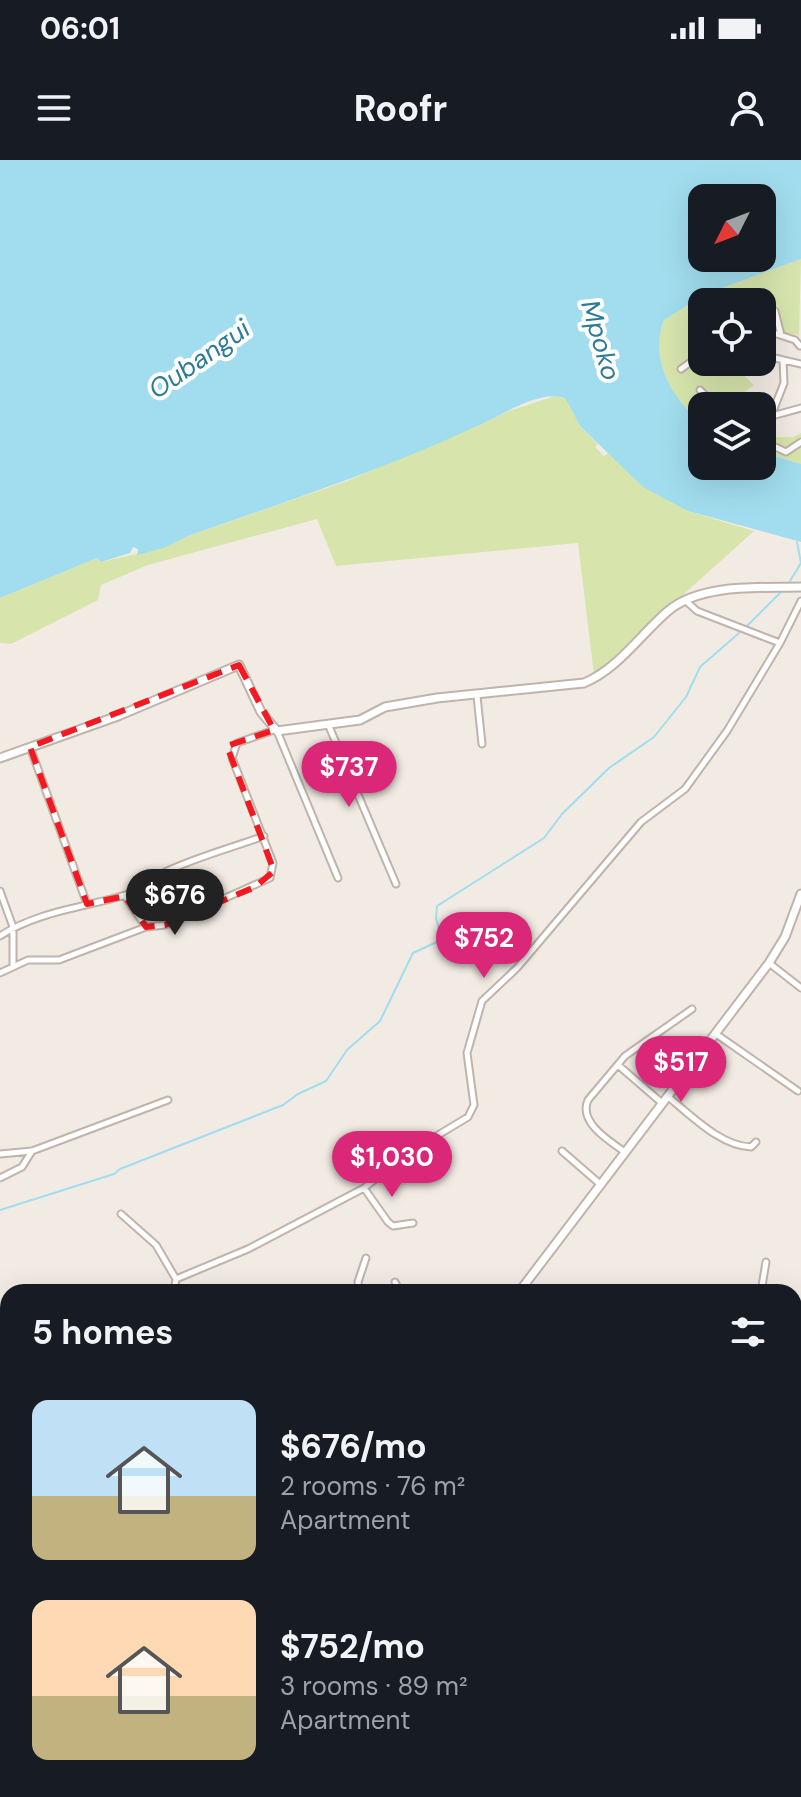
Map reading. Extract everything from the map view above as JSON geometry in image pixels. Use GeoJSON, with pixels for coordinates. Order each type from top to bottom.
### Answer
{"type":"FeatureCollection","features":[{"type":"Feature","properties":{"kind":"street"},"geometry":{"type":"LineString","coordinates":[[776,315],[781,335]]}},
{"type":"Feature","properties":{"kind":"street"},"geometry":{"type":"LineString","coordinates":[[776,333],[795,340],[801,346],[791,361]]}},
{"type":"Feature","properties":{"kind":"street"},"geometry":{"type":"LineString","coordinates":[[776,358],[801,364]]}},
{"type":"Feature","properties":{"kind":"street"},"geometry":{"type":"LineString","coordinates":[[776,403],[784,383],[783,360]]}},
{"type":"Feature","properties":{"kind":"street"},"geometry":{"type":"LineString","coordinates":[[681,369],[688,364]]}},
{"type":"Feature","properties":{"kind":"street"},"geometry":{"type":"LineString","coordinates":[[776,415],[801,408]]}},
{"type":"Feature","properties":{"kind":"street"},"geometry":{"type":"LineString","coordinates":[[776,447],[786,452],[801,442]]}},
{"type":"Feature","properties":{"kind":"street"},"geometry":{"type":"LineString","coordinates":[[0,973],[28,960],[59,960],[146,927],[165,925],[270,878],[274,871],[264,836],[232,758],[237,743],[276,730],[360,720],[385,707],[592,680],[670,609],[685,600],[757,588],[801,587]]}},
{"type":"Feature","properties":{"kind":"street"},"geometry":{"type":"LineString","coordinates":[[685,600],[697,611],[780,643]]}},
{"type":"Feature","properties":{"kind":"street"},"geometry":{"type":"LineString","coordinates":[[176,1279],[248,1249],[364,1188],[382,1171],[472,1112],[467,1053],[482,1001],[517,968],[641,822],[685,789],[727,731],[780,643],[801,601]]}},
{"type":"Feature","properties":{"kind":"street"},"geometry":{"type":"LineString","coordinates":[[0,758],[118,716],[239,665],[261,712],[276,730],[338,878]]}},
{"type":"Feature","properties":{"kind":"street"},"geometry":{"type":"LineString","coordinates":[[477,696],[482,744]]}},
{"type":"Feature","properties":{"kind":"street"},"geometry":{"type":"LineString","coordinates":[[328,723],[396,884]]}},
{"type":"Feature","properties":{"kind":"street"},"geometry":{"type":"LineString","coordinates":[[30,747],[87,904]]}},
{"type":"Feature","properties":{"kind":"street"},"geometry":{"type":"LineString","coordinates":[[0,936],[13,927],[87,904],[125,896],[148,886],[160,874],[264,836]]}},
{"type":"Feature","properties":{"kind":"street"},"geometry":{"type":"LineString","coordinates":[[0,891],[13,927],[13,966]]}},
{"type":"Feature","properties":{"kind":"street"},"geometry":{"type":"LineString","coordinates":[[525,1284],[769,963],[785,937],[801,894]]}},
{"type":"Feature","properties":{"kind":"street"},"geometry":{"type":"LineString","coordinates":[[125,896],[146,927]]}},
{"type":"Feature","properties":{"kind":"street"},"geometry":{"type":"LineString","coordinates":[[769,963],[801,988]]}},
{"type":"Feature","properties":{"kind":"street"},"geometry":{"type":"LineString","coordinates":[[625,1152],[590,1122],[585,1107],[618,1065],[651,1035],[692,1009]]}},
{"type":"Feature","properties":{"kind":"street"},"geometry":{"type":"LineString","coordinates":[[716,1034],[798,1091]]}},
{"type":"Feature","properties":{"kind":"street"},"geometry":{"type":"LineString","coordinates":[[618,1065],[718,1135],[743,1147],[751,1147],[756,1142]]}},
{"type":"Feature","properties":{"kind":"street"},"geometry":{"type":"LineString","coordinates":[[0,1154],[32,1151],[168,1100]]}},
{"type":"Feature","properties":{"kind":"street"},"geometry":{"type":"LineString","coordinates":[[0,1178],[22,1167],[32,1151]]}},
{"type":"Feature","properties":{"kind":"street"},"geometry":{"type":"LineString","coordinates":[[562,1151],[600,1184]]}},
{"type":"Feature","properties":{"kind":"street"},"geometry":{"type":"LineString","coordinates":[[364,1188],[393,1226],[413,1223]]}},
{"type":"Feature","properties":{"kind":"street"},"geometry":{"type":"LineString","coordinates":[[121,1214],[156,1245],[176,1279],[175,1284]]}},
{"type":"Feature","properties":{"kind":"street"},"geometry":{"type":"LineString","coordinates":[[358,1284],[366,1258]]}},
{"type":"Feature","properties":{"kind":"street"},"geometry":{"type":"LineString","coordinates":[[762,1284],[766,1262]]}},
{"type":"Feature","properties":{"kind":"highlighted area"},"geometry":{"type":"Polygon","coordinates":[[[239,665],[274,730],[227,746],[274,871],[255,887],[165,925],[146,927],[125,896],[87,904],[30,747],[239,665]]]}},
{"type":"Feature","properties":{"kind":"green space"},"geometry":{"type":"Polygon","coordinates":[[[801,259],[799,335],[776,331],[776,288],[722,288],[766,272],[776,272],[776,268],[801,259]]]}},
{"type":"Feature","properties":{"kind":"green space"},"geometry":{"type":"Polygon","coordinates":[[[688,305],[688,376],[745,376],[754,385],[745,392],[688,392],[688,410],[672,390],[661,363],[659,349],[664,320],[688,305]]]}},
{"type":"Feature","properties":{"kind":"green space"},"geometry":{"type":"Polygon","coordinates":[[[555,396],[567,399],[580,426],[598,444],[595,447],[604,456],[608,453],[688,511],[754,531],[594,675],[578,543],[336,566],[317,519],[148,565],[101,585],[98,600],[11,644],[0,643],[0,598],[97,558],[101,562],[163,548],[188,536],[347,481],[509,411],[555,396]]]}},
{"type":"Feature","properties":{"kind":"green space"},"geometry":{"type":"Polygon","coordinates":[[[801,433],[801,464],[776,456],[776,437],[793,437],[801,433]]]}},
{"type":"Feature","properties":{"kind":"water"},"geometry":{"type":"Polygon","coordinates":[[[0,160],[801,160],[801,259],[776,268],[776,184],[688,184],[688,272],[766,272],[722,288],[688,288],[688,305],[664,320],[659,349],[672,390],[688,410],[688,480],[776,480],[776,456],[801,464],[801,542],[688,511],[643,487],[580,426],[566,399],[549,397],[518,406],[380,467],[188,536],[164,548],[137,555],[138,549],[133,547],[130,553],[101,562],[97,558],[0,598],[0,160]]]}},
{"type":"Feature","properties":{"kind":"waterway"},"geometry":{"type":"LineString","coordinates":[[790,581],[801,563],[797,542]]}},
{"type":"Feature","properties":{"kind":"waterway"},"geometry":{"type":"LineString","coordinates":[[746,627],[784,589]]}},
{"type":"Feature","properties":{"kind":"waterway"},"geometry":{"type":"LineString","coordinates":[[0,1210],[114,1174],[283,1105],[326,1081],[347,1050],[380,1021],[413,953],[439,941],[442,936],[436,919],[437,906],[544,838],[562,814],[609,768],[654,737],[686,697],[700,667],[739,633]]}},
{"type":"Feature","properties":{"kind":"water label","name":"Mpoko"},"geometry":{"type":"Point","coordinates":[601,340]}},
{"type":"Feature","properties":{"kind":"water label","name":"Oubangui"},"geometry":{"type":"Point","coordinates":[199,359]}}]}
